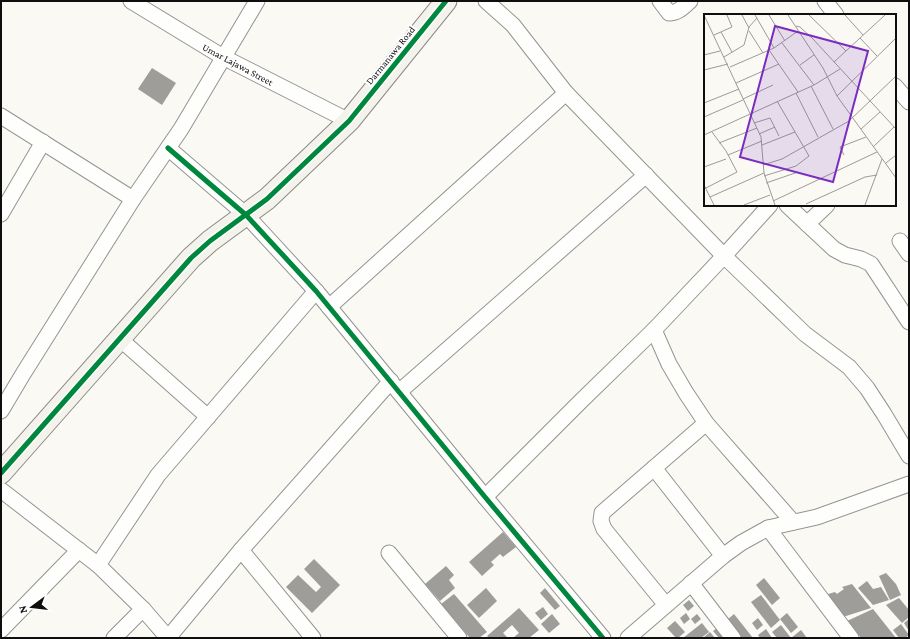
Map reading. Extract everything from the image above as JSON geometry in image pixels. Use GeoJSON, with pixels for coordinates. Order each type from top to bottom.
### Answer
{"type":"FeatureCollection","features":[{"type":"Feature","properties":{"kind":"street","name":"Umar Lajawa Street"},"geometry":{"type":"LineString","coordinates":[[131,1],[223,57],[349,121]]}},
{"type":"Feature","properties":{"kind":"street"},"geometry":{"type":"LineString","coordinates":[[1,411],[133,199],[181,129],[257,1]]}},
{"type":"Feature","properties":{"kind":"street","name":"Darmanawa Road"},"geometry":{"type":"LineString","coordinates":[[1,473],[191,258],[210,241],[267,199],[349,121],[446,1]]}},
{"type":"Feature","properties":{"kind":"street"},"geometry":{"type":"LineString","coordinates":[[486,1],[514,25],[566,92],[724,256],[805,334],[849,367],[867,388],[909,456]]}},
{"type":"Feature","properties":{"kind":"street"},"geometry":{"type":"LineString","coordinates":[[660,1],[669,13],[673,13],[678,11],[690,1]]}},
{"type":"Feature","properties":{"kind":"street"},"geometry":{"type":"LineString","coordinates":[[824,1],[835,14]]}},
{"type":"Feature","properties":{"kind":"street"},"geometry":{"type":"LineString","coordinates":[[896,87],[909,102]]}},
{"type":"Feature","properties":{"kind":"street"},"geometry":{"type":"LineString","coordinates":[[329,307],[566,92]]}},
{"type":"Feature","properties":{"kind":"street"},"geometry":{"type":"LineString","coordinates":[[1,116],[133,199]]}},
{"type":"Feature","properties":{"kind":"street"},"geometry":{"type":"LineString","coordinates":[[1,214],[43,142]]}},
{"type":"Feature","properties":{"kind":"street"},"geometry":{"type":"LineString","coordinates":[[168,148],[246,215],[316,291],[603,638]]}},
{"type":"Feature","properties":{"kind":"street"},"geometry":{"type":"LineString","coordinates":[[1,490],[98,565],[143,609],[168,638],[241,550],[395,387],[646,175]]}},
{"type":"Feature","properties":{"kind":"street"},"geometry":{"type":"LineString","coordinates":[[485,497],[654,330],[769,206]]}},
{"type":"Feature","properties":{"kind":"street"},"geometry":{"type":"LineString","coordinates":[[788,206],[834,249],[845,255],[861,259],[871,264],[909,322]]}},
{"type":"Feature","properties":{"kind":"street"},"geometry":{"type":"LineString","coordinates":[[807,224],[826,206]]}},
{"type":"Feature","properties":{"kind":"street"},"geometry":{"type":"LineString","coordinates":[[900,241],[909,254]]}},
{"type":"Feature","properties":{"kind":"street"},"geometry":{"type":"LineString","coordinates":[[98,565],[158,475],[316,291]]}},
{"type":"Feature","properties":{"kind":"street"},"geometry":{"type":"LineString","coordinates":[[654,330],[669,364],[706,423],[793,522]]}},
{"type":"Feature","properties":{"kind":"street"},"geometry":{"type":"LineString","coordinates":[[120,339],[208,417]]}},
{"type":"Feature","properties":{"kind":"street"},"geometry":{"type":"LineString","coordinates":[[666,605],[604,529],[601,521],[602,513],[706,423]]}},
{"type":"Feature","properties":{"kind":"street"},"geometry":{"type":"LineString","coordinates":[[654,468],[723,556]]}},
{"type":"Feature","properties":{"kind":"street"},"geometry":{"type":"LineString","coordinates":[[628,638],[741,542],[768,528],[817,517],[909,484]]}},
{"type":"Feature","properties":{"kind":"street"},"geometry":{"type":"LineString","coordinates":[[768,528],[851,638]]}},
{"type":"Feature","properties":{"kind":"street"},"geometry":{"type":"LineString","coordinates":[[1,630],[79,550]]}},
{"type":"Feature","properties":{"kind":"street"},"geometry":{"type":"LineString","coordinates":[[241,550],[313,638]]}},
{"type":"Feature","properties":{"kind":"street"},"geometry":{"type":"LineString","coordinates":[[390,553],[459,638]]}},
{"type":"Feature","properties":{"kind":"street"},"geometry":{"type":"LineString","coordinates":[[691,583],[733,638]]}},
{"type":"Feature","properties":{"kind":"street"},"geometry":{"type":"LineString","coordinates":[[114,638],[143,609]]}},
{"type":"Feature","properties":{"kind":"building"},"geometry":{"type":"Polygon","coordinates":[[[152,68],[176,83],[162,105],[138,89],[152,68]]]}},
{"type":"Feature","properties":{"kind":"building"},"geometry":{"type":"Polygon","coordinates":[[[503,532],[516,547],[503,557],[500,554],[491,562],[494,565],[482,576],[469,562],[503,532]]]}},
{"type":"Feature","properties":{"kind":"building"},"geometry":{"type":"Polygon","coordinates":[[[314,559],[340,585],[312,613],[286,587],[298,575],[316,592],[321,587],[304,569],[314,559]]]}},
{"type":"Feature","properties":{"kind":"building"},"geometry":{"type":"Polygon","coordinates":[[[446,566],[454,575],[449,580],[455,588],[440,601],[425,584],[446,566]]]}},
{"type":"Feature","properties":{"kind":"building"},"geometry":{"type":"Polygon","coordinates":[[[886,573],[896,584],[901,595],[890,600],[879,576],[886,573]]]}},
{"type":"Feature","properties":{"kind":"building"},"geometry":{"type":"Polygon","coordinates":[[[764,578],[780,598],[772,605],[756,585],[764,578]]]}},
{"type":"Feature","properties":{"kind":"building"},"geometry":{"type":"Polygon","coordinates":[[[867,581],[873,589],[881,587],[889,600],[873,605],[858,588],[867,581]]]}},
{"type":"Feature","properties":{"kind":"building"},"geometry":{"type":"Polygon","coordinates":[[[852,584],[871,608],[843,617],[825,595],[835,592],[837,594],[844,589],[842,587],[852,584]]]}},
{"type":"Feature","properties":{"kind":"building"},"geometry":{"type":"Polygon","coordinates":[[[486,588],[497,601],[479,618],[467,605],[486,588]]]}},
{"type":"Feature","properties":{"kind":"building"},"geometry":{"type":"Polygon","coordinates":[[[545,588],[560,606],[555,610],[540,593],[545,588]]]}},
{"type":"Feature","properties":{"kind":"building"},"geometry":{"type":"Polygon","coordinates":[[[454,594],[487,632],[479,638],[470,638],[441,604],[454,594]]]}},
{"type":"Feature","properties":{"kind":"building"},"geometry":{"type":"Polygon","coordinates":[[[761,595],[780,620],[771,628],[751,602],[761,595]]]}},
{"type":"Feature","properties":{"kind":"building"},"geometry":{"type":"Polygon","coordinates":[[[899,598],[909,610],[909,617],[902,623],[886,605],[899,598]]]}},
{"type":"Feature","properties":{"kind":"building"},"geometry":{"type":"Polygon","coordinates":[[[689,600],[694,606],[688,611],[683,605],[689,600]]]}},
{"type":"Feature","properties":{"kind":"building"},"geometry":{"type":"Polygon","coordinates":[[[543,607],[548,614],[541,620],[535,613],[543,607]]]}},
{"type":"Feature","properties":{"kind":"building"},"geometry":{"type":"Polygon","coordinates":[[[519,608],[539,630],[529,638],[513,638],[519,633],[512,625],[503,633],[508,638],[489,638],[487,636],[519,608]]]}},
{"type":"Feature","properties":{"kind":"building"},"geometry":{"type":"Polygon","coordinates":[[[873,609],[896,638],[861,638],[847,621],[873,609]]]}},
{"type":"Feature","properties":{"kind":"building"},"geometry":{"type":"Polygon","coordinates":[[[686,613],[690,619],[684,624],[680,618],[686,613]]]}},
{"type":"Feature","properties":{"kind":"building"},"geometry":{"type":"Polygon","coordinates":[[[787,613],[798,627],[791,633],[780,619],[787,613]]]}},
{"type":"Feature","properties":{"kind":"building"},"geometry":{"type":"Polygon","coordinates":[[[552,614],[560,624],[549,633],[541,624],[552,614]]]}},
{"type":"Feature","properties":{"kind":"building"},"geometry":{"type":"Polygon","coordinates":[[[697,614],[701,619],[695,624],[691,619],[697,614]]]}},
{"type":"Feature","properties":{"kind":"building"},"geometry":{"type":"Polygon","coordinates":[[[734,614],[753,638],[741,638],[727,620],[734,614]]]}},
{"type":"Feature","properties":{"kind":"building"},"geometry":{"type":"Polygon","coordinates":[[[758,618],[763,625],[757,630],[752,623],[758,618]]]}},
{"type":"Feature","properties":{"kind":"building"},"geometry":{"type":"Polygon","coordinates":[[[909,619],[909,631],[904,623],[909,619]]]}},
{"type":"Feature","properties":{"kind":"building"},"geometry":{"type":"Polygon","coordinates":[[[675,621],[685,632],[678,638],[676,638],[667,628],[675,621]]]}},
{"type":"Feature","properties":{"kind":"building"},"geometry":{"type":"Polygon","coordinates":[[[702,623],[709,632],[701,638],[683,638],[702,623]]]}},
{"type":"Feature","properties":{"kind":"building"},"geometry":{"type":"Polygon","coordinates":[[[901,624],[909,635],[905,638],[899,638],[893,630],[901,624]]]}},
{"type":"Feature","properties":{"kind":"building"},"geometry":{"type":"Polygon","coordinates":[[[781,625],[791,638],[777,638],[772,632],[781,625]]]}},
{"type":"Feature","properties":{"kind":"building"},"geometry":{"type":"Polygon","coordinates":[[[720,626],[728,638],[719,638],[713,631],[720,626]]]}},
{"type":"Feature","properties":{"kind":"building"},"geometry":{"type":"Polygon","coordinates":[[[766,629],[772,638],[760,638],[758,635],[766,629]]]}},
{"type":"Feature","properties":{"kind":"building"},"geometry":{"type":"Polygon","coordinates":[[[801,630],[807,638],[791,638],[801,630]]]}},
{"type":"Feature","properties":{"kind":"building"},"geometry":{"type":"Polygon","coordinates":[[[710,632],[715,638],[703,638],[710,632]]]}},
{"type":"Feature","properties":{"kind":"cycle path"},"geometry":{"type":"LineString","coordinates":[[1,473],[191,258],[210,241],[267,199],[349,121],[446,1]]}},
{"type":"Feature","properties":{"kind":"cycle path"},"geometry":{"type":"LineString","coordinates":[[168,148],[246,215],[316,291],[603,638]]}}]}
